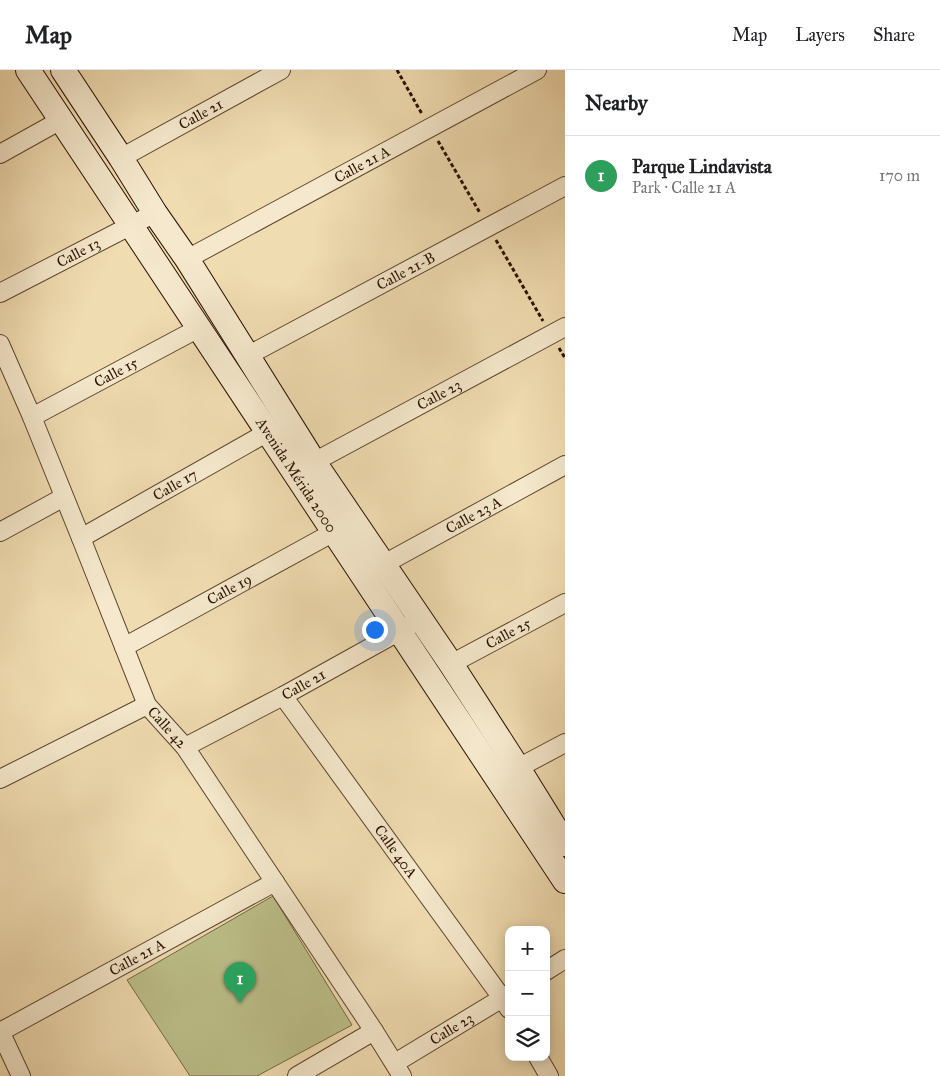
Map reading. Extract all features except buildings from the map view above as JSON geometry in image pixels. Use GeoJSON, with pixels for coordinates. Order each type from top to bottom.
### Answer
{"type":"FeatureCollection","features":[{"type":"Feature","properties":{"kind":"main road","name":"Avenida Mérida 2000"},"geometry":{"type":"LineString","coordinates":[[28,70],[565,881]]}},
{"type":"Feature","properties":{"kind":"main road","name":"Avenida Mérida 2000"},"geometry":{"type":"LineString","coordinates":[[63,70],[121,158],[154,213],[187,259],[314,462],[451,664],[565,844]]}},
{"type":"Feature","properties":{"kind":"street","name":"Calle 21"},"geometry":{"type":"LineString","coordinates":[[121,158],[281,70]]}},
{"type":"Feature","properties":{"kind":"street","name":"Calle 21 A"},"geometry":{"type":"LineString","coordinates":[[187,259],[537,70]]}},
{"type":"Feature","properties":{"kind":"street"},"geometry":{"type":"LineString","coordinates":[[0,154],[61,120]]}},
{"type":"Feature","properties":{"kind":"street","name":"Calle 21-B"},"geometry":{"type":"LineString","coordinates":[[247,356],[565,186]]}},
{"type":"Feature","properties":{"kind":"street","name":"Calle 13"},"geometry":{"type":"LineString","coordinates":[[0,293],[154,213]]}},
{"type":"Feature","properties":{"kind":"street","name":"Calle 23"},"geometry":{"type":"LineString","coordinates":[[314,462],[565,327]]}},
{"type":"Feature","properties":{"kind":"street","name":"Calle 15"},"geometry":{"type":"LineString","coordinates":[[32,417],[199,328]]}},
{"type":"Feature","properties":{"kind":"street","name":"Calle 42"},"geometry":{"type":"LineString","coordinates":[[0,344],[32,417],[147,704],[185,747],[276,882],[398,1070]]}},
{"type":"Feature","properties":{"kind":"street","name":"Calle 17"},"geometry":{"type":"LineString","coordinates":[[81,538],[268,432]]}},
{"type":"Feature","properties":{"kind":"street","name":"Calle 23 A"},"geometry":{"type":"LineString","coordinates":[[384,564],[565,465]]}},
{"type":"Feature","properties":{"kind":"street"},"geometry":{"type":"LineString","coordinates":[[0,532],[64,497]]}},
{"type":"Feature","properties":{"kind":"street","name":"Calle 19"},"geometry":{"type":"LineString","coordinates":[[124,647],[334,532]]}},
{"type":"Feature","properties":{"kind":"street","name":"Calle 25"},"geometry":{"type":"LineString","coordinates":[[451,664],[565,603]]}},
{"type":"Feature","properties":{"kind":"street","name":"Calle 21"},"geometry":{"type":"LineString","coordinates":[[185,747],[421,620]]}},
{"type":"Feature","properties":{"kind":"street","name":"Calle 40A"},"geometry":{"type":"LineString","coordinates":[[282,696],[505,997]]}},
{"type":"Feature","properties":{"kind":"street"},"geometry":{"type":"LineString","coordinates":[[0,780],[147,704]]}},
{"type":"Feature","properties":{"kind":"street"},"geometry":{"type":"LineString","coordinates":[[518,768],[565,743]]}},
{"type":"Feature","properties":{"kind":"street","name":"Calle 21 A"},"geometry":{"type":"LineString","coordinates":[[0,1032],[276,882]]}},
{"type":"Feature","properties":{"kind":"street"},"geometry":{"type":"LineString","coordinates":[[550,968],[565,959]]}},
{"type":"Feature","properties":{"kind":"street","name":"Calle 23"},"geometry":{"type":"LineString","coordinates":[[398,1070],[505,1001]]}},
{"type":"Feature","properties":{"kind":"street"},"geometry":{"type":"LineString","coordinates":[[297,1076],[374,1031]]}},
{"type":"Feature","properties":{"kind":"street"},"geometry":{"type":"LineString","coordinates":[[0,1032],[22,1076]]}},
{"type":"Feature","properties":{"kind":"street"},"geometry":{"type":"LineString","coordinates":[[540,1061],[549,1076]]}},
{"type":"Feature","properties":{"kind":"green space"},"geometry":{"type":"Polygon","coordinates":[[[273,896],[352,1025],[257,1076],[190,1076],[127,980],[273,896]]]}},
{"type":"Feature","properties":{"kind":"place","name":"Parque Lindavista"},"geometry":{"type":"Point","coordinates":[240,1003]}}]}
